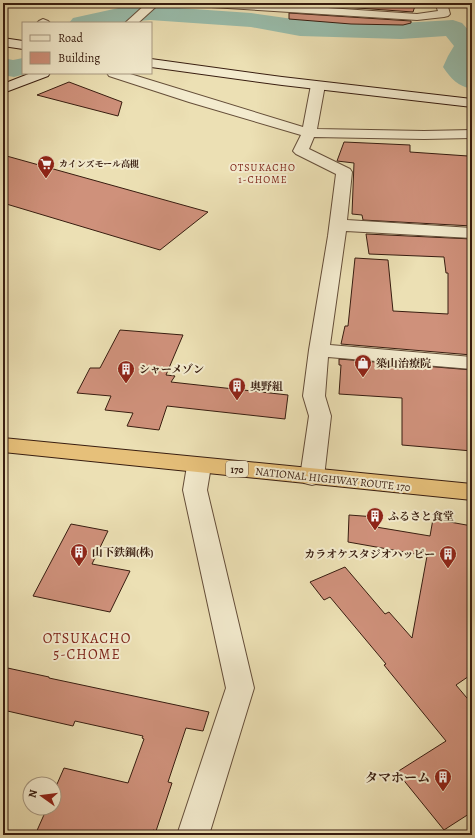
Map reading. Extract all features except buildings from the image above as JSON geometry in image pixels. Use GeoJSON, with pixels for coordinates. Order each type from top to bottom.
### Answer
{"type":"FeatureCollection","features":[{"type":"Feature","properties":{"kind":"highway","name":"NATIONAL HIGHWAY ROUTE 170"},"geometry":{"type":"LineString","coordinates":[[3,445],[199,466],[472,492]]}},
{"type":"Feature","properties":{"kind":"street"},"geometry":{"type":"LineString","coordinates":[[195,3],[247,5],[417,17],[444,14],[441,3]]}},
{"type":"Feature","properties":{"kind":"street"},"geometry":{"type":"LineString","coordinates":[[3,42],[22,45]]}},
{"type":"Feature","properties":{"kind":"street"},"geometry":{"type":"LineString","coordinates":[[152,62],[318,86],[472,103]]}},
{"type":"Feature","properties":{"kind":"street"},"geometry":{"type":"LineString","coordinates":[[3,89],[40,74]]}},
{"type":"Feature","properties":{"kind":"street"},"geometry":{"type":"LineString","coordinates":[[117,74],[308,133],[424,135],[472,134]]}},
{"type":"Feature","properties":{"kind":"street"},"geometry":{"type":"LineString","coordinates":[[312,477],[320,416],[314,396],[344,172],[301,151],[308,133],[318,86]]}},
{"type":"Feature","properties":{"kind":"street"},"geometry":{"type":"LineString","coordinates":[[338,225],[472,233]]}},
{"type":"Feature","properties":{"kind":"street"},"geometry":{"type":"LineString","coordinates":[[319,350],[472,362]]}},
{"type":"Feature","properties":{"kind":"street"},"geometry":{"type":"LineString","coordinates":[[194,835],[240,688],[195,490],[199,466]]}},
{"type":"Feature","properties":{"kind":"waterway"},"geometry":{"type":"LineString","coordinates":[[87,22],[123,14],[150,13],[251,20],[300,28],[401,31],[453,28],[468,45],[461,56],[457,67],[462,74],[472,81]]}},
{"type":"Feature","properties":{"kind":"waterway"},"geometry":{"type":"LineString","coordinates":[[3,66],[14,69],[22,66]]}},
{"type":"Feature","properties":{"kind":"place","name":"カインズモール高槻"},"geometry":{"type":"Point","coordinates":[46,179]}},
{"type":"Feature","properties":{"kind":"place","name":"築山治療院"},"geometry":{"type":"Point","coordinates":[363,378]}},
{"type":"Feature","properties":{"kind":"place","name":"シャーメゾン"},"geometry":{"type":"Point","coordinates":[126,384]}},
{"type":"Feature","properties":{"kind":"place","name":"奥野組"},"geometry":{"type":"Point","coordinates":[237,401]}},
{"type":"Feature","properties":{"kind":"place","name":"ふるさと食堂"},"geometry":{"type":"Point","coordinates":[375,531]}},
{"type":"Feature","properties":{"kind":"place","name":"山下鉄鋼(株)"},"geometry":{"type":"Point","coordinates":[79,567]}},
{"type":"Feature","properties":{"kind":"place","name":"カラオケスタジオハッピー"},"geometry":{"type":"Point","coordinates":[448,569]}},
{"type":"Feature","properties":{"kind":"place","name":"タマホーム"},"geometry":{"type":"Point","coordinates":[443,792]}},
{"type":"Feature","properties":{"kind":"district","name":"OTSUKACHO 1-CHOME"},"geometry":{"type":"Point","coordinates":[263,172]}},
{"type":"Feature","properties":{"kind":"district","name":"OTSUKACHO 5-CHOME"},"geometry":{"type":"Point","coordinates":[87,646]}}]}
